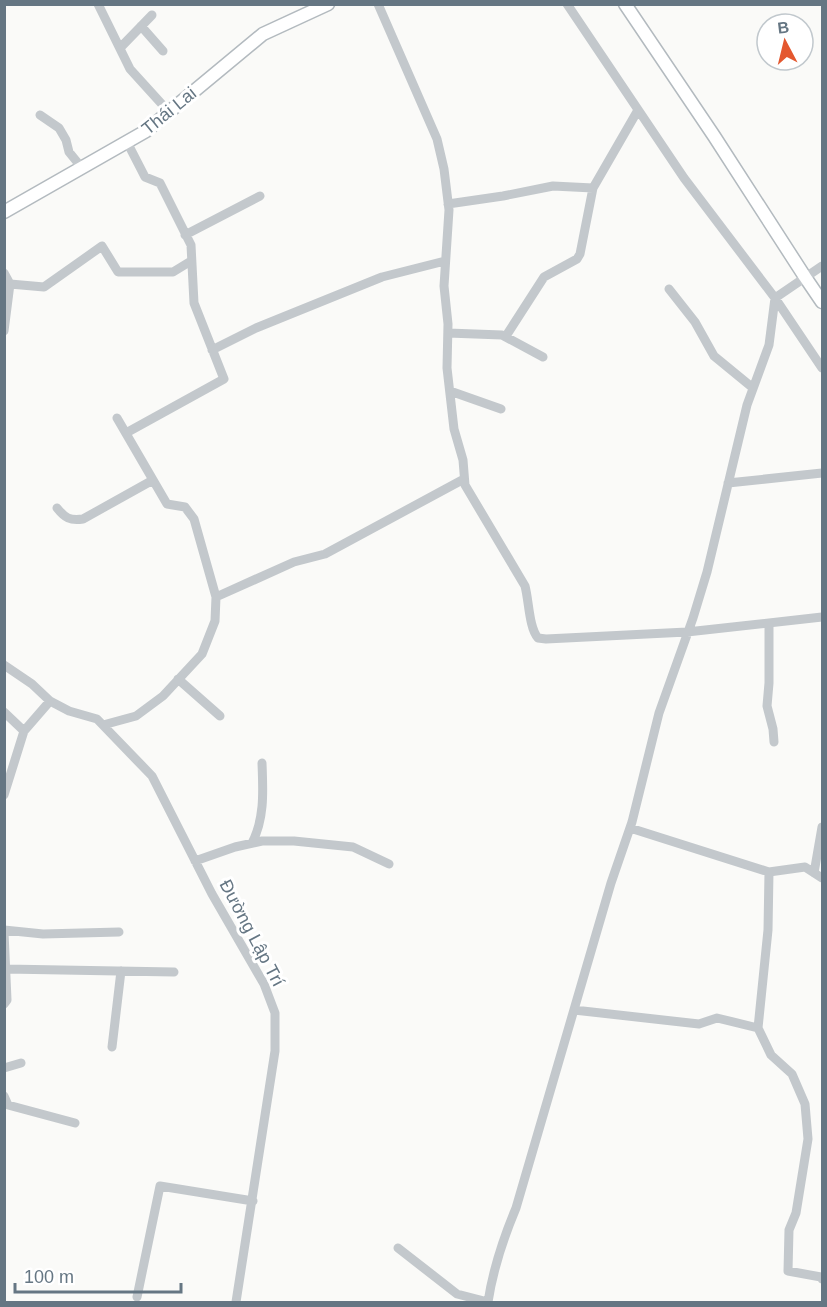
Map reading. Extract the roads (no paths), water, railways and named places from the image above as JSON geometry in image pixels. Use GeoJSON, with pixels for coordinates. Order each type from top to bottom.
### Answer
{"type":"FeatureCollection","features":[{"type":"Feature","properties":{"kind":"street"},"geometry":{"type":"LineString","coordinates":[[98,4],[135,76],[169,111]]}},
{"type":"Feature","properties":{"kind":"street","name":"Thái Lai"},"geometry":{"type":"LineString","coordinates":[[4,212],[146,131],[263,34],[328,4]]}},
{"type":"Feature","properties":{"kind":"street"},"geometry":{"type":"LineString","coordinates":[[378,4],[437,139],[444,169],[448,204],[444,286],[448,333],[447,368],[454,429],[463,460],[465,485],[525,586],[530,602],[533,632],[538,638],[687,632],[822,617]]}},
{"type":"Feature","properties":{"kind":"street"},"geometry":{"type":"LineString","coordinates":[[567,4],[684,178],[775,298],[822,368]]}},
{"type":"Feature","properties":{"kind":"street"},"geometry":{"type":"LineString","coordinates":[[625,4],[822,302]]}},
{"type":"Feature","properties":{"kind":"street"},"geometry":{"type":"LineString","coordinates":[[120,48],[152,15]]}},
{"type":"Feature","properties":{"kind":"street"},"geometry":{"type":"LineString","coordinates":[[141,26],[163,51]]}},
{"type":"Feature","properties":{"kind":"street"},"geometry":{"type":"LineString","coordinates":[[506,336],[544,277],[577,259],[580,255],[593,188],[638,110]]}},
{"type":"Feature","properties":{"kind":"street"},"geometry":{"type":"LineString","coordinates":[[40,116],[58,128],[66,140],[69,152],[82,168]]}},
{"type":"Feature","properties":{"kind":"street"},"geometry":{"type":"LineString","coordinates":[[126,433],[224,379],[194,303],[190,245],[186,235],[160,183],[145,177],[127,142]]}},
{"type":"Feature","properties":{"kind":"street"},"geometry":{"type":"LineString","coordinates":[[448,204],[553,186],[593,188]]}},
{"type":"Feature","properties":{"kind":"street"},"geometry":{"type":"LineString","coordinates":[[186,235],[260,196]]}},
{"type":"Feature","properties":{"kind":"street"},"geometry":{"type":"LineString","coordinates":[[10,284],[44,287],[102,246],[118,272],[173,272],[191,261]]}},
{"type":"Feature","properties":{"kind":"street"},"geometry":{"type":"LineString","coordinates":[[212,351],[256,328],[382,277],[445,261]]}},
{"type":"Feature","properties":{"kind":"street"},"geometry":{"type":"LineString","coordinates":[[398,1248],[457,1293],[488,1302],[501,1246],[516,1208],[611,883],[630,828],[659,713],[707,572],[747,405],[769,345],[775,298],[822,266]]}},
{"type":"Feature","properties":{"kind":"street"},"geometry":{"type":"LineString","coordinates":[[4,273],[10,284],[4,331]]}},
{"type":"Feature","properties":{"kind":"street"},"geometry":{"type":"LineString","coordinates":[[669,289],[695,322],[714,356],[753,388]]}},
{"type":"Feature","properties":{"kind":"street"},"geometry":{"type":"LineString","coordinates":[[448,333],[506,336],[543,357]]}},
{"type":"Feature","properties":{"kind":"street"},"geometry":{"type":"LineString","coordinates":[[450,391],[501,409]]}},
{"type":"Feature","properties":{"kind":"street"},"geometry":{"type":"LineString","coordinates":[[102,725],[136,716],[163,696],[202,654],[215,621],[216,597],[194,519],[185,507],[167,504],[117,418]]}},
{"type":"Feature","properties":{"kind":"street"},"geometry":{"type":"LineString","coordinates":[[728,483],[822,473]]}},
{"type":"Feature","properties":{"kind":"street"},"geometry":{"type":"LineString","coordinates":[[216,597],[294,562],[325,554],[464,479]]}},
{"type":"Feature","properties":{"kind":"street"},"geometry":{"type":"LineString","coordinates":[[57,508],[63,517],[72,520],[83,519],[153,480]]}},
{"type":"Feature","properties":{"kind":"street"},"geometry":{"type":"LineString","coordinates":[[769,623],[767,706],[774,742]]}},
{"type":"Feature","properties":{"kind":"street","name":"Đường Lập Trí"},"geometry":{"type":"LineString","coordinates":[[4,665],[32,684],[50,701],[69,711],[97,719],[152,776],[195,861],[264,984],[275,1013],[274,1051],[236,1302]]}},
{"type":"Feature","properties":{"kind":"street"},"geometry":{"type":"LineString","coordinates":[[178,679],[220,716]]}},
{"type":"Feature","properties":{"kind":"street"},"geometry":{"type":"LineString","coordinates":[[4,795],[24,731],[50,701]]}},
{"type":"Feature","properties":{"kind":"street"},"geometry":{"type":"LineString","coordinates":[[4,712],[24,731]]}},
{"type":"Feature","properties":{"kind":"street"},"geometry":{"type":"LineString","coordinates":[[252,843],[261,815],[262,763]]}},
{"type":"Feature","properties":{"kind":"street"},"geometry":{"type":"LineString","coordinates":[[630,828],[769,872],[805,867],[818,875],[822,826]]}},
{"type":"Feature","properties":{"kind":"street"},"geometry":{"type":"LineString","coordinates":[[195,861],[252,843],[294,841],[353,847],[389,864]]}},
{"type":"Feature","properties":{"kind":"street"},"geometry":{"type":"LineString","coordinates":[[769,872],[766,953],[759,1028],[771,1055],[792,1074],[805,1104],[808,1139],[796,1213],[789,1230],[788,1271],[822,1279]]}},
{"type":"Feature","properties":{"kind":"street"},"geometry":{"type":"LineString","coordinates":[[4,1004],[7,1000],[4,931],[43,934],[119,932]]}},
{"type":"Feature","properties":{"kind":"street"},"geometry":{"type":"LineString","coordinates":[[6,969],[174,972]]}},
{"type":"Feature","properties":{"kind":"street"},"geometry":{"type":"LineString","coordinates":[[112,1047],[121,971]]}},
{"type":"Feature","properties":{"kind":"street"},"geometry":{"type":"LineString","coordinates":[[574,1010],[676,1023],[699,1024],[717,1017],[759,1028]]}},
{"type":"Feature","properties":{"kind":"street"},"geometry":{"type":"LineString","coordinates":[[4,1068],[21,1063]]}},
{"type":"Feature","properties":{"kind":"street"},"geometry":{"type":"LineString","coordinates":[[4,1096],[8,1105],[75,1123]]}},
{"type":"Feature","properties":{"kind":"street"},"geometry":{"type":"LineString","coordinates":[[137,1297],[160,1186],[253,1201]]}}]}
